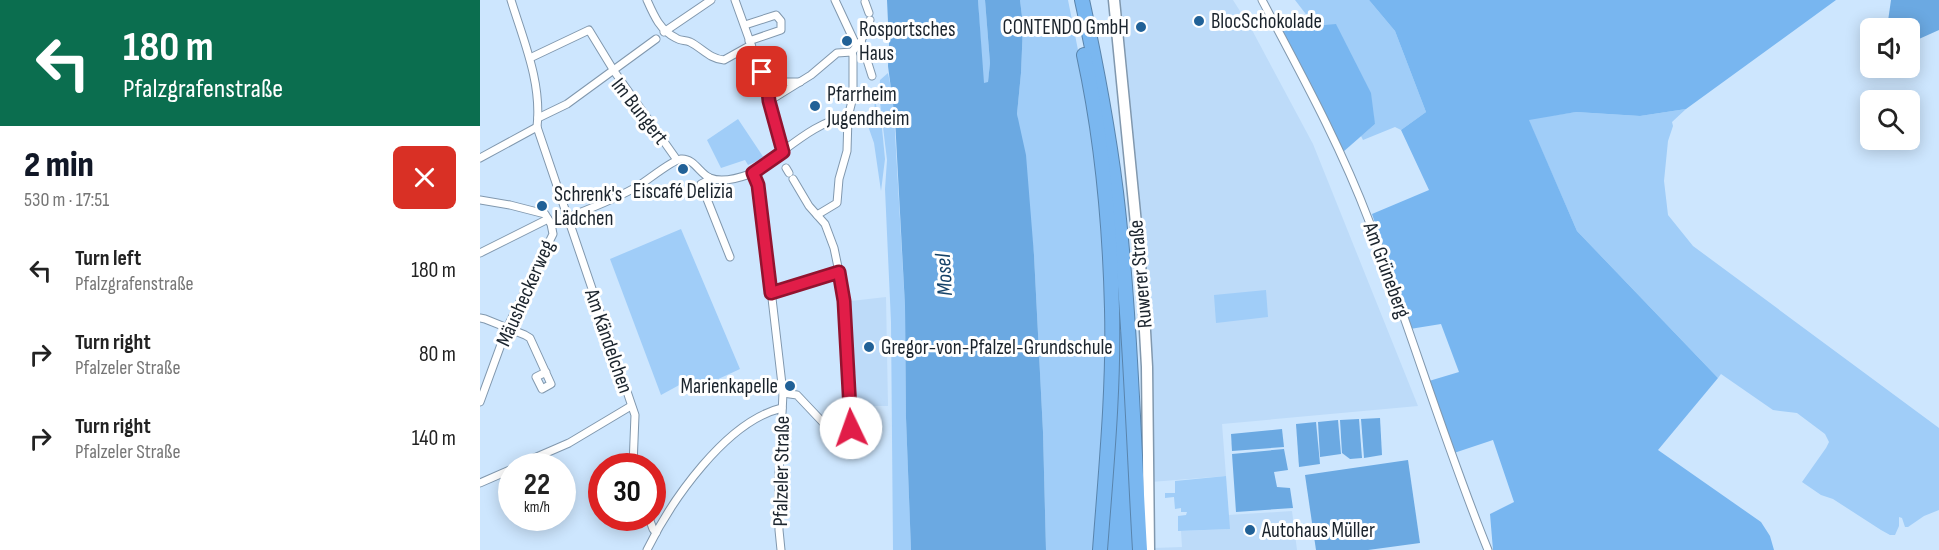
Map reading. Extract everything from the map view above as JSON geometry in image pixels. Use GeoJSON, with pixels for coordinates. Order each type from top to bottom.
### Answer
{"type":"FeatureCollection","features":[{"type":"Feature","properties":{"kind":"highway"},"geometry":{"type":"LineString","coordinates":[[1072,0],[1086,64],[1098,138],[1109,246],[1112,362],[1100,550]]}},
{"type":"Feature","properties":{"kind":"highway"},"geometry":{"type":"LineString","coordinates":[[1082,0],[1101,96],[1121,237],[1131,367],[1140,550]]}},
{"type":"Feature","properties":{"kind":"main road","name":"Ruwerer Straße"},"geometry":{"type":"LineString","coordinates":[[1114,0],[1143,302],[1147,368],[1149,550]]}},
{"type":"Feature","properties":{"kind":"street"},"geometry":{"type":"LineString","coordinates":[[480,158],[537,127],[535,83],[530,58],[512,0]]}},
{"type":"Feature","properties":{"kind":"street"},"geometry":{"type":"LineString","coordinates":[[647,0],[656,21],[665,31],[679,40],[690,42],[719,60],[724,60],[750,43],[781,30],[781,21],[776,15],[745,25]]}},
{"type":"Feature","properties":{"kind":"street"},"geometry":{"type":"LineString","coordinates":[[665,31],[711,0]]}},
{"type":"Feature","properties":{"kind":"street"},"geometry":{"type":"LineString","coordinates":[[735,0],[767,82],[769,101],[783,152]]}},
{"type":"Feature","properties":{"kind":"street"},"geometry":{"type":"LineString","coordinates":[[835,0],[872,76]]}},
{"type":"Feature","properties":{"kind":"street","name":"Am Grüneberg"},"geometry":{"type":"LineString","coordinates":[[1262,0],[1335,140],[1369,220],[1407,322],[1416,355],[1464,490],[1488,550]]}},
{"type":"Feature","properties":{"kind":"street"},"geometry":{"type":"LineString","coordinates":[[817,215],[837,203],[839,179],[847,151],[854,56],[856,46],[870,16],[865,2]]}},
{"type":"Feature","properties":{"kind":"street"},"geometry":{"type":"LineString","coordinates":[[530,58],[589,30],[614,71],[656,39]]}},
{"type":"Feature","properties":{"kind":"street"},"geometry":{"type":"LineString","coordinates":[[769,101],[811,75],[837,53],[856,46]]}},
{"type":"Feature","properties":{"kind":"street","name":"Im Bungert"},"geometry":{"type":"LineString","coordinates":[[538,118],[567,104],[614,71],[677,160]]}},
{"type":"Feature","properties":{"kind":"street"},"geometry":{"type":"LineString","coordinates":[[767,82],[800,81]]}},
{"type":"Feature","properties":{"kind":"street"},"geometry":{"type":"LineString","coordinates":[[480,253],[549,221],[595,207],[639,186],[677,160],[688,160],[698,166],[708,177],[720,180],[753,173],[804,136],[838,118],[848,117]]}},
{"type":"Feature","properties":{"kind":"street","name":"Am Kändelchen"},"geometry":{"type":"LineString","coordinates":[[537,127],[635,415],[634,453]]}},
{"type":"Feature","properties":{"kind":"street","name":"Pfalzeler Straße"},"geometry":{"type":"LineString","coordinates":[[753,173],[758,185],[783,393],[779,475],[781,550]]}},
{"type":"Feature","properties":{"kind":"street"},"geometry":{"type":"LineString","coordinates":[[789,173],[809,206],[825,224],[834,248],[844,301],[851,428]]}},
{"type":"Feature","properties":{"kind":"street"},"geometry":{"type":"LineString","coordinates":[[708,177],[707,181],[701,184],[730,257]]}},
{"type":"Feature","properties":{"kind":"street"},"geometry":{"type":"LineString","coordinates":[[480,200],[542,213],[549,221]]}},
{"type":"Feature","properties":{"kind":"street","name":"Mäusheckerweg"},"geometry":{"type":"LineString","coordinates":[[480,402],[507,328],[553,234],[549,221]]}},
{"type":"Feature","properties":{"kind":"street"},"geometry":{"type":"LineString","coordinates":[[771,293],[839,272]]}},
{"type":"Feature","properties":{"kind":"street"},"geometry":{"type":"LineString","coordinates":[[480,318],[530,338],[546,372]]}},
{"type":"Feature","properties":{"kind":"street","name":"Pfalzeler Straße"},"geometry":{"type":"LineString","coordinates":[[783,393],[796,395],[849,450]]}},
{"type":"Feature","properties":{"kind":"street"},"geometry":{"type":"LineString","coordinates":[[546,453],[569,443],[631,406]]}},
{"type":"Feature","properties":{"kind":"street"},"geometry":{"type":"LineString","coordinates":[[647,550],[693,476],[711,456],[749,423],[772,410],[782,408]]}},
{"type":"Feature","properties":{"kind":"street"},"geometry":{"type":"LineString","coordinates":[[480,483],[498,475]]}},
{"type":"Feature","properties":{"kind":"shaded area"},"geometry":{"type":"Polygon","coordinates":[[[978,0],[985,0],[990,63],[988,83],[983,83],[978,0]]]}},
{"type":"Feature","properties":{"kind":"shaded area"},"geometry":{"type":"Polygon","coordinates":[[[1020,0],[1068,0],[1086,90],[1104,221],[1107,358],[1093,550],[1046,550],[1034,255],[1017,114],[1023,25],[1020,0]]]}},
{"type":"Feature","properties":{"kind":"shaded area"},"geometry":{"type":"Polygon","coordinates":[[[1118,0],[1233,0],[1252,30],[1313,144],[1418,406],[1222,424],[1226,476],[1151,482],[1134,155],[1127,65],[1118,0]]]}},
{"type":"Feature","properties":{"kind":"shaded area"},"geometry":{"type":"Polygon","coordinates":[[[1295,0],[1369,0],[1395,31],[1426,112],[1401,130],[1395,127],[1363,140],[1361,136],[1375,124],[1336,25],[1315,26],[1295,0]]]}},
{"type":"Feature","properties":{"kind":"shaded area"},"geometry":{"type":"Polygon","coordinates":[[[1369,0],[1836,0],[1686,109],[1640,116],[1576,112],[1529,120],[1577,231],[1718,378],[1658,450],[1761,522],[1770,536],[1774,550],[1493,550],[1490,514],[1514,502],[1493,440],[1454,453],[1429,381],[1459,372],[1441,324],[1410,329],[1372,214],[1429,190],[1401,130],[1426,112],[1395,31],[1369,0]]]}},
{"type":"Feature","properties":{"kind":"shaded area"},"geometry":{"type":"Polygon","coordinates":[[[1336,24],[1371,93],[1375,124],[1343,152],[1280,29],[1336,24]]]}},
{"type":"Feature","properties":{"kind":"shaded area"},"geometry":{"type":"Polygon","coordinates":[[[888,73],[893,98],[905,306],[911,550],[893,550],[891,322],[885,189],[887,160],[879,94],[880,80],[888,73]]]}},
{"type":"Feature","properties":{"kind":"shaded area"},"geometry":{"type":"Polygon","coordinates":[[[874,94],[878,115],[881,118],[885,159],[881,191],[874,143],[868,126],[875,115],[874,94]]]}},
{"type":"Feature","properties":{"kind":"shaded area"},"geometry":{"type":"Polygon","coordinates":[[[1686,109],[1672,122],[1673,126],[1668,141],[1664,181],[1668,215],[1693,246],[1939,428],[1939,510],[1924,516],[1908,527],[1905,527],[1902,518],[1899,517],[1899,526],[1895,535],[1881,530],[1802,482],[1829,442],[1825,434],[1797,413],[1773,410],[1721,374],[1718,378],[1577,231],[1528,119],[1576,112],[1640,116],[1686,109]]]}},
{"type":"Feature","properties":{"kind":"shaded area"},"geometry":{"type":"Polygon","coordinates":[[[738,119],[764,158],[748,165],[745,160],[721,168],[707,140],[738,119]]]}},
{"type":"Feature","properties":{"kind":"shaded area"},"geometry":{"type":"Polygon","coordinates":[[[681,229],[740,369],[688,393],[683,383],[661,395],[610,259],[681,229]]]}},
{"type":"Feature","properties":{"kind":"shaded area"},"geometry":{"type":"Polygon","coordinates":[[[1266,290],[1268,317],[1216,323],[1214,295],[1266,290]]]}},
{"type":"Feature","properties":{"kind":"shaded area","name":"Gregor-von-Pfalzel-Grundschule"},"geometry":{"type":"Polygon","coordinates":[[[886,297],[888,406],[857,406],[856,373],[852,372],[851,301],[886,297]]]}},
{"type":"Feature","properties":{"kind":"shaded area"},"geometry":{"type":"Polygon","coordinates":[[[1116,331],[1124,332],[1135,550],[1104,550],[1116,331]]]}},
{"type":"Feature","properties":{"kind":"shaded area"},"geometry":{"type":"Polygon","coordinates":[[[1226,476],[1230,529],[1178,531],[1178,516],[1186,515],[1187,512],[1181,512],[1181,508],[1175,509],[1174,497],[1165,498],[1165,493],[1175,493],[1175,481],[1226,476]]]}},
{"type":"Feature","properties":{"kind":"shaded area","name":"Autohaus Müller"},"geometry":{"type":"Polygon","coordinates":[[[1292,511],[1297,550],[1153,550],[1153,548],[1182,547],[1181,531],[1229,529],[1228,515],[1292,511]]]}},
{"type":"Feature","properties":{"kind":"water","name":"Mosel"},"geometry":{"type":"Polygon","coordinates":[[[887,0],[978,0],[984,83],[988,82],[990,63],[985,0],[1020,0],[1023,25],[1017,114],[1026,155],[1034,255],[1046,550],[911,550],[905,306],[895,119],[888,66],[887,0]]]}},
{"type":"Feature","properties":{"kind":"water"},"geometry":{"type":"Polygon","coordinates":[[[1891,0],[1939,0],[1939,30],[1920,39],[1920,18],[1888,18],[1891,0]]]}},
{"type":"Feature","properties":{"kind":"water"},"geometry":{"type":"Polygon","coordinates":[[[1380,418],[1382,455],[1364,458],[1361,419],[1380,418]]]}},
{"type":"Feature","properties":{"kind":"water"},"geometry":{"type":"Polygon","coordinates":[[[1359,419],[1362,458],[1350,459],[1342,453],[1340,420],[1359,419]]]}},
{"type":"Feature","properties":{"kind":"water"},"geometry":{"type":"Polygon","coordinates":[[[1338,420],[1341,454],[1320,457],[1318,422],[1338,420]]]}},
{"type":"Feature","properties":{"kind":"water"},"geometry":{"type":"Polygon","coordinates":[[[1316,422],[1320,464],[1299,467],[1296,424],[1316,422]]]}},
{"type":"Feature","properties":{"kind":"water"},"geometry":{"type":"Polygon","coordinates":[[[1282,429],[1284,447],[1232,451],[1231,434],[1282,429]]]}},
{"type":"Feature","properties":{"kind":"water"},"geometry":{"type":"Polygon","coordinates":[[[1284,449],[1288,470],[1274,472],[1277,487],[1290,488],[1293,508],[1236,512],[1232,454],[1284,449]]]}},
{"type":"Feature","properties":{"kind":"water"},"geometry":{"type":"Polygon","coordinates":[[[1408,460],[1420,543],[1368,550],[1316,550],[1305,475],[1408,460]]]}},
{"type":"Feature","properties":{"kind":"place","name":"BlocSchokolade"},"geometry":{"type":"Point","coordinates":[1199,21]}},
{"type":"Feature","properties":{"kind":"place","name":"CONTENDO GmbH"},"geometry":{"type":"Point","coordinates":[1141,27]}},
{"type":"Feature","properties":{"kind":"place","name":"Rosportsches Haus"},"geometry":{"type":"Point","coordinates":[847,41]}},
{"type":"Feature","properties":{"kind":"place","name":"Pfarrheim Jugendheim"},"geometry":{"type":"Point","coordinates":[815,106]}},
{"type":"Feature","properties":{"kind":"place","name":"Eiscafé Delizia"},"geometry":{"type":"Point","coordinates":[683,169]}},
{"type":"Feature","properties":{"kind":"place","name":"Schrenk's Lädchen"},"geometry":{"type":"Point","coordinates":[542,206]}},
{"type":"Feature","properties":{"kind":"place","name":"Gregor-von-Pfalzel-Grundschule"},"geometry":{"type":"Point","coordinates":[869,347]}},
{"type":"Feature","properties":{"kind":"place","name":"Marienkapelle"},"geometry":{"type":"Point","coordinates":[790,386]}},
{"type":"Feature","properties":{"kind":"place","name":"Autohaus Müller"},"geometry":{"type":"Point","coordinates":[1250,530]}},
{"type":"Feature","properties":{"kind":"route"},"geometry":{"type":"LineString","coordinates":[[762,72],[767,82],[769,101],[783,152],[753,173],[758,185],[771,293],[839,272],[844,301],[851,428]]}}]}
